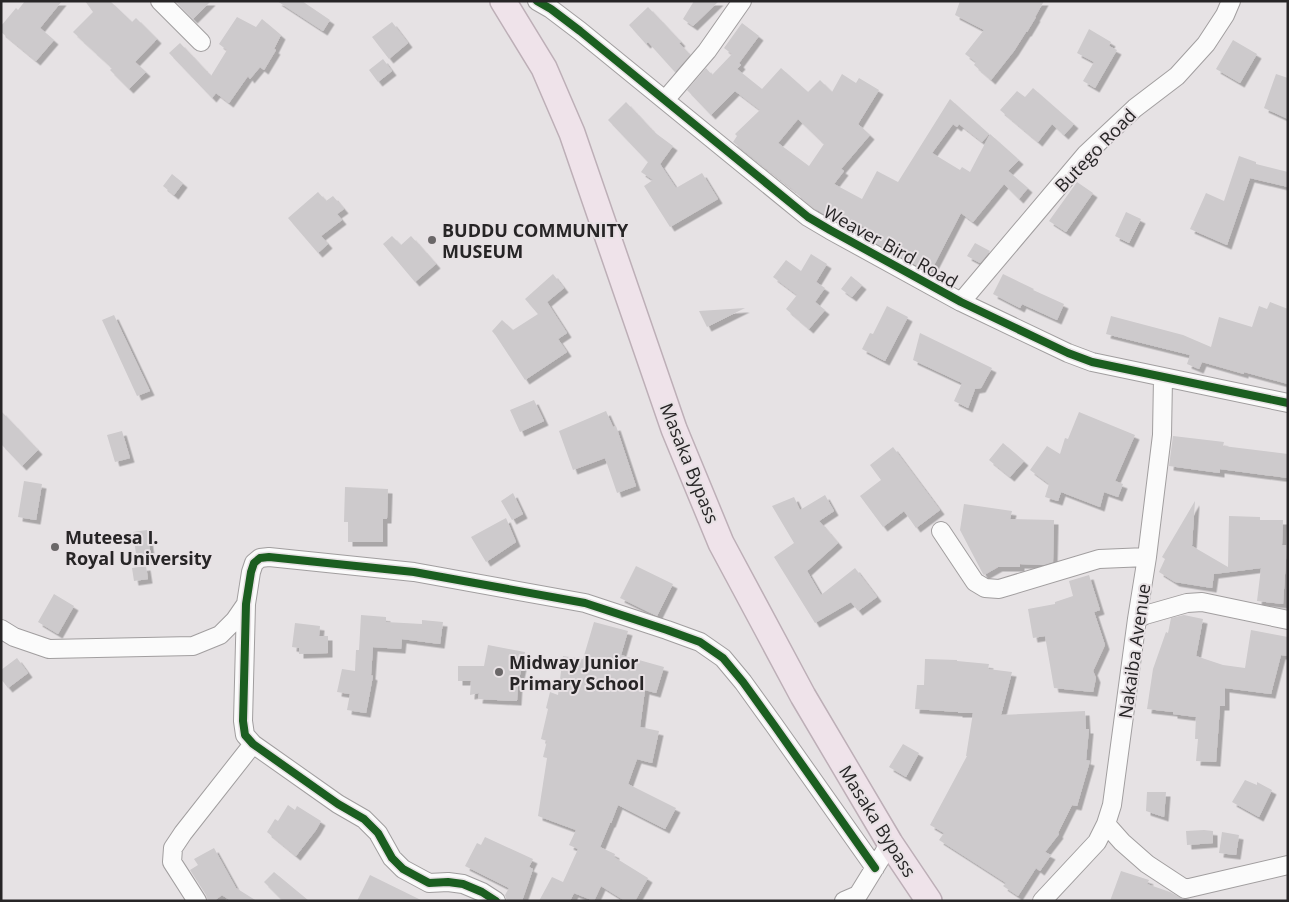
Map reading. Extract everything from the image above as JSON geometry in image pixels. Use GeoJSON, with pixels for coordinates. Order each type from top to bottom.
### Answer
{"type":"FeatureCollection","features":[{"type":"Feature","properties":{"kind":"highway","name":"Masaka Bypass"},"geometry":{"type":"LineString","coordinates":[[503,1],[544,68],[572,133],[674,429],[722,543],[803,696],[890,843],[929,901]]}},
{"type":"Feature","properties":{"kind":"street"},"geometry":{"type":"LineString","coordinates":[[160,1],[201,42]]}},
{"type":"Feature","properties":{"kind":"street","name":"Weaver Bird Road"},"geometry":{"type":"LineString","coordinates":[[537,1],[580,31],[808,217],[961,302],[1068,354],[1092,362],[1288,403]]}},
{"type":"Feature","properties":{"kind":"street"},"geometry":{"type":"LineString","coordinates":[[665,100],[707,51],[742,1]]}},
{"type":"Feature","properties":{"kind":"street","name":"Butego Road"},"geometry":{"type":"LineString","coordinates":[[961,302],[1086,154],[1135,108],[1177,76],[1206,44],[1225,15],[1231,1]]}},
{"type":"Feature","properties":{"kind":"street","name":"Nakaiba Avenue"},"geometry":{"type":"LineString","coordinates":[[1042,901],[1097,842],[1106,824],[1112,805],[1162,435],[1163,378]]}},
{"type":"Feature","properties":{"kind":"street"},"geometry":{"type":"LineString","coordinates":[[941,531],[975,582],[986,588],[999,589],[1099,559],[1147,557]]}},
{"type":"Feature","properties":{"kind":"street"},"geometry":{"type":"LineString","coordinates":[[496,901],[482,892],[462,884],[448,882],[428,883],[403,869],[392,858],[378,833],[364,819],[338,804],[253,744],[245,735],[243,721],[246,604],[251,572],[254,563],[260,558],[269,557],[414,572],[585,603],[700,642],[723,658],[743,682],[875,868]]}},
{"type":"Feature","properties":{"kind":"street"},"geometry":{"type":"LineString","coordinates":[[1138,619],[1145,615],[1187,603],[1202,602],[1288,620]]}},
{"type":"Feature","properties":{"kind":"street"},"geometry":{"type":"LineString","coordinates":[[1,629],[14,638],[49,649],[193,646],[220,635],[235,620],[246,604]]}},
{"type":"Feature","properties":{"kind":"street"},"geometry":{"type":"LineString","coordinates":[[197,901],[172,862],[173,848],[253,744]]}},
{"type":"Feature","properties":{"kind":"street"},"geometry":{"type":"LineString","coordinates":[[1106,824],[1122,842],[1185,895],[1210,884],[1288,865]]}},
{"type":"Feature","properties":{"kind":"street"},"geometry":{"type":"LineString","coordinates":[[844,901],[858,895],[890,843]]}},
{"type":"Feature","properties":{"kind":"building"},"geometry":{"type":"Polygon","coordinates":[[[25,1],[62,1],[40,28],[54,40],[36,61],[1,32],[1,26],[16,8],[18,10],[25,1]]]}},
{"type":"Feature","properties":{"kind":"building"},"geometry":{"type":"Polygon","coordinates":[[[85,1],[110,1],[132,22],[136,18],[157,39],[135,62],[146,72],[129,89],[110,70],[112,68],[73,32],[93,12],[85,1]]]}},
{"type":"Feature","properties":{"kind":"building"},"geometry":{"type":"Polygon","coordinates":[[[175,1],[211,1],[193,19],[175,1]]]}},
{"type":"Feature","properties":{"kind":"building"},"geometry":{"type":"Polygon","coordinates":[[[277,1],[302,1],[330,20],[323,31],[277,1]]]}},
{"type":"Feature","properties":{"kind":"building"},"geometry":{"type":"Polygon","coordinates":[[[694,1],[719,1],[693,26],[683,19],[694,1]]]}},
{"type":"Feature","properties":{"kind":"building"},"geometry":{"type":"Polygon","coordinates":[[[960,1],[1044,1],[1027,32],[991,80],[974,65],[976,62],[965,54],[984,30],[955,15],[960,1]]]}},
{"type":"Feature","properties":{"kind":"building"},"geometry":{"type":"Polygon","coordinates":[[[648,7],[681,42],[679,43],[690,55],[675,72],[648,42],[646,44],[629,25],[648,7]]]}},
{"type":"Feature","properties":{"kind":"building"},"geometry":{"type":"Polygon","coordinates":[[[237,17],[256,27],[262,19],[281,35],[274,49],[276,50],[264,70],[260,67],[250,79],[248,76],[229,103],[216,93],[212,98],[169,53],[180,43],[211,76],[227,50],[219,44],[237,17]]]}},
{"type":"Feature","properties":{"kind":"building"},"geometry":{"type":"Polygon","coordinates":[[[392,22],[408,43],[389,59],[372,37],[392,22]]]}},
{"type":"Feature","properties":{"kind":"building"},"geometry":{"type":"Polygon","coordinates":[[[742,23],[759,36],[739,63],[741,65],[737,69],[762,89],[781,68],[808,92],[820,80],[832,92],[842,74],[856,83],[859,78],[879,90],[858,124],[870,135],[841,169],[844,171],[834,184],[862,199],[877,171],[898,182],[950,99],[989,134],[982,142],[959,124],[957,127],[953,124],[932,153],[960,170],[962,167],[970,172],[990,134],[1019,160],[1008,171],[1028,188],[1019,199],[1004,184],[973,222],[961,213],[930,273],[866,238],[870,230],[828,208],[824,214],[814,208],[733,142],[737,136],[735,134],[760,110],[735,91],[711,115],[687,90],[706,68],[712,75],[732,54],[724,48],[742,23]],[[798,119],[778,143],[809,166],[824,144],[798,119]]]}},
{"type":"Feature","properties":{"kind":"building"},"geometry":{"type":"Polygon","coordinates":[[[1089,29],[1111,42],[1109,46],[1117,50],[1095,88],[1083,81],[1094,62],[1077,53],[1089,29]]]}},
{"type":"Feature","properties":{"kind":"building"},"geometry":{"type":"Polygon","coordinates":[[[1233,40],[1257,54],[1240,83],[1216,69],[1233,40]]]}},
{"type":"Feature","properties":{"kind":"building"},"geometry":{"type":"Polygon","coordinates":[[[383,59],[392,71],[378,82],[369,70],[383,59]]]}},
{"type":"Feature","properties":{"kind":"building"},"geometry":{"type":"Polygon","coordinates":[[[1276,74],[1288,78],[1288,119],[1264,108],[1276,74]]]}},
{"type":"Feature","properties":{"kind":"building"},"geometry":{"type":"Polygon","coordinates":[[[1033,88],[1074,124],[1064,135],[1052,124],[1038,142],[1000,110],[1017,91],[1025,97],[1033,88]]]}},
{"type":"Feature","properties":{"kind":"building"},"geometry":{"type":"Polygon","coordinates":[[[626,102],[654,132],[673,146],[660,164],[676,188],[702,173],[718,199],[670,227],[644,186],[653,180],[641,172],[648,162],[608,120],[626,102]]]}},
{"type":"Feature","properties":{"kind":"building"},"geometry":{"type":"Polygon","coordinates":[[[1239,156],[1256,162],[1256,164],[1288,172],[1288,187],[1250,178],[1227,245],[1190,229],[1206,193],[1224,201],[1239,156]]]}},
{"type":"Feature","properties":{"kind":"building"},"geometry":{"type":"Polygon","coordinates":[[[172,174],[183,183],[174,195],[163,186],[172,174]]]}},
{"type":"Feature","properties":{"kind":"building"},"geometry":{"type":"Polygon","coordinates":[[[1077,182],[1093,193],[1066,232],[1049,221],[1077,182]]]}},
{"type":"Feature","properties":{"kind":"building"},"geometry":{"type":"Polygon","coordinates":[[[318,192],[326,201],[333,196],[344,209],[337,214],[342,220],[321,236],[328,244],[318,253],[288,218],[318,192]]]}},
{"type":"Feature","properties":{"kind":"building"},"geometry":{"type":"Polygon","coordinates":[[[1126,212],[1141,219],[1129,243],[1115,236],[1126,212]]]}},
{"type":"Feature","properties":{"kind":"building"},"geometry":{"type":"Polygon","coordinates":[[[392,236],[401,245],[411,236],[436,264],[415,282],[383,244],[392,236]]]}},
{"type":"Feature","properties":{"kind":"building"},"geometry":{"type":"Polygon","coordinates":[[[975,243],[990,251],[980,263],[967,256],[975,243]]]}},
{"type":"Feature","properties":{"kind":"building"},"geometry":{"type":"Polygon","coordinates":[[[811,254],[827,264],[816,282],[825,288],[815,302],[825,310],[809,329],[786,309],[797,295],[773,277],[786,260],[801,271],[811,254]]]}},
{"type":"Feature","properties":{"kind":"building"},"geometry":{"type":"Polygon","coordinates":[[[553,274],[564,288],[547,302],[567,333],[558,339],[567,352],[525,380],[492,331],[502,320],[513,330],[538,314],[525,299],[553,274]]]}},
{"type":"Feature","properties":{"kind":"building"},"geometry":{"type":"Polygon","coordinates":[[[1003,274],[1064,304],[1057,320],[1022,304],[1020,308],[993,294],[1003,274]]]}},
{"type":"Feature","properties":{"kind":"building"},"geometry":{"type":"Polygon","coordinates":[[[851,276],[862,285],[852,297],[841,289],[851,276]]]}},
{"type":"Feature","properties":{"kind":"building"},"geometry":{"type":"Polygon","coordinates":[[[1270,302],[1288,309],[1288,384],[1202,362],[1199,369],[1187,364],[1190,355],[1106,334],[1111,316],[1183,335],[1211,347],[1219,317],[1252,327],[1259,306],[1267,309],[1270,302]]]}},
{"type":"Feature","properties":{"kind":"building"},"geometry":{"type":"Polygon","coordinates":[[[887,306],[908,317],[885,361],[862,349],[870,333],[873,334],[887,306]]]}},
{"type":"Feature","properties":{"kind":"building"},"geometry":{"type":"Polygon","coordinates":[[[745,308],[707,327],[699,311],[745,308]]]}},
{"type":"Feature","properties":{"kind":"building"},"geometry":{"type":"Polygon","coordinates":[[[114,315],[150,391],[137,396],[102,320],[114,315]]]}},
{"type":"Feature","properties":{"kind":"building"},"geometry":{"type":"Polygon","coordinates":[[[920,333],[992,368],[981,388],[975,389],[968,408],[954,401],[962,383],[913,360],[920,333]]]}},
{"type":"Feature","properties":{"kind":"building"},"geometry":{"type":"Polygon","coordinates":[[[534,400],[544,421],[520,432],[510,410],[534,400]]]}},
{"type":"Feature","properties":{"kind":"building"},"geometry":{"type":"Polygon","coordinates":[[[1,411],[38,450],[22,466],[1,444],[1,411]]]}},
{"type":"Feature","properties":{"kind":"building"},"geometry":{"type":"Polygon","coordinates":[[[606,411],[613,427],[616,426],[636,486],[617,493],[605,458],[573,470],[559,431],[606,411]]]}},
{"type":"Feature","properties":{"kind":"building"},"geometry":{"type":"Polygon","coordinates":[[[1079,412],[1135,435],[1115,481],[1123,484],[1118,497],[1104,492],[1100,507],[1061,492],[1058,501],[1045,497],[1049,484],[1030,470],[1047,446],[1060,454],[1065,438],[1068,439],[1079,412]]]}},
{"type":"Feature","properties":{"kind":"building"},"geometry":{"type":"Polygon","coordinates":[[[122,431],[130,458],[115,462],[107,435],[122,431]]]}},
{"type":"Feature","properties":{"kind":"building"},"geometry":{"type":"Polygon","coordinates":[[[1173,436],[1224,442],[1223,446],[1288,454],[1288,478],[1220,469],[1220,473],[1169,466],[1173,436]]]}},
{"type":"Feature","properties":{"kind":"building"},"geometry":{"type":"Polygon","coordinates":[[[1003,443],[1024,461],[1010,477],[989,460],[1003,443]]]}},
{"type":"Feature","properties":{"kind":"building"},"geometry":{"type":"Polygon","coordinates":[[[893,447],[940,510],[916,528],[904,511],[883,527],[860,496],[881,480],[870,465],[893,447]]]}},
{"type":"Feature","properties":{"kind":"building"},"geometry":{"type":"Polygon","coordinates":[[[24,481],[42,484],[36,520],[18,517],[24,481]]]}},
{"type":"Feature","properties":{"kind":"building"},"geometry":{"type":"Polygon","coordinates":[[[345,487],[388,489],[387,519],[383,519],[383,542],[348,542],[348,522],[344,522],[345,487]]]}},
{"type":"Feature","properties":{"kind":"building"},"geometry":{"type":"Polygon","coordinates":[[[513,493],[523,514],[512,520],[501,501],[513,493]]]}},
{"type":"Feature","properties":{"kind":"building"},"geometry":{"type":"Polygon","coordinates":[[[825,495],[834,511],[819,521],[838,543],[807,571],[821,595],[855,568],[877,597],[858,611],[851,602],[815,623],[774,557],[794,543],[772,506],[794,497],[800,510],[825,495]]]}},
{"type":"Feature","properties":{"kind":"building"},"geometry":{"type":"Polygon","coordinates":[[[1195,501],[1192,546],[1228,567],[1229,516],[1260,517],[1260,520],[1283,520],[1282,545],[1287,545],[1283,604],[1257,601],[1261,568],[1214,574],[1212,588],[1175,582],[1159,572],[1165,559],[1162,557],[1195,501]]]}},
{"type":"Feature","properties":{"kind":"building"},"geometry":{"type":"Polygon","coordinates":[[[964,504],[1012,511],[1010,519],[1054,520],[1053,562],[1043,565],[1020,564],[1020,567],[998,567],[984,575],[960,530],[964,504]]]}},
{"type":"Feature","properties":{"kind":"building"},"geometry":{"type":"Polygon","coordinates":[[[506,518],[516,542],[486,562],[471,537],[506,518]]]}},
{"type":"Feature","properties":{"kind":"building"},"geometry":{"type":"Polygon","coordinates":[[[147,530],[151,559],[137,561],[133,532],[147,530]]]}},
{"type":"Feature","properties":{"kind":"building"},"geometry":{"type":"Polygon","coordinates":[[[146,566],[148,579],[134,581],[132,568],[146,566]]]}},
{"type":"Feature","properties":{"kind":"building"},"geometry":{"type":"Polygon","coordinates":[[[636,566],[673,584],[657,616],[620,598],[636,566]]]}},
{"type":"Feature","properties":{"kind":"building"},"geometry":{"type":"Polygon","coordinates":[[[1089,575],[1100,610],[1094,612],[1105,645],[1093,671],[1096,678],[1093,692],[1054,688],[1045,636],[1033,638],[1028,609],[1055,604],[1055,602],[1073,596],[1069,581],[1089,575]]]}},
{"type":"Feature","properties":{"kind":"building"},"geometry":{"type":"Polygon","coordinates":[[[54,594],[74,606],[58,634],[38,622],[54,594]]]}},
{"type":"Feature","properties":{"kind":"building"},"geometry":{"type":"Polygon","coordinates":[[[361,615],[386,617],[386,622],[422,624],[422,620],[443,622],[440,644],[402,639],[401,649],[373,647],[371,675],[373,676],[366,713],[347,710],[350,694],[337,692],[342,669],[355,671],[356,650],[359,650],[361,615]]]}},
{"type":"Feature","properties":{"kind":"building"},"geometry":{"type":"Polygon","coordinates":[[[1184,615],[1203,619],[1196,656],[1223,665],[1245,668],[1251,630],[1288,637],[1288,656],[1281,655],[1271,694],[1225,688],[1225,706],[1220,706],[1216,762],[1196,761],[1198,739],[1195,739],[1196,717],[1147,709],[1153,669],[1166,632],[1168,633],[1171,618],[1184,615]]]}},
{"type":"Feature","properties":{"kind":"building"},"geometry":{"type":"Polygon","coordinates":[[[594,622],[628,631],[621,655],[664,667],[656,693],[645,690],[640,727],[659,731],[652,763],[637,759],[628,784],[676,808],[665,829],[618,805],[610,823],[600,847],[615,854],[614,857],[648,878],[635,901],[625,901],[601,886],[594,901],[574,893],[570,901],[539,901],[552,877],[563,882],[578,849],[569,845],[576,830],[538,816],[547,758],[543,757],[547,741],[541,739],[548,709],[546,708],[550,692],[558,695],[563,656],[583,659],[594,622]]]}},
{"type":"Feature","properties":{"kind":"building"},"geometry":{"type":"Polygon","coordinates":[[[295,623],[320,626],[319,636],[328,636],[328,653],[299,654],[299,648],[292,647],[295,623]]]}},
{"type":"Feature","properties":{"kind":"building"},"geometry":{"type":"Polygon","coordinates":[[[488,645],[525,652],[518,684],[517,701],[478,699],[479,693],[470,695],[471,681],[458,681],[458,666],[484,666],[488,645]]]}},
{"type":"Feature","properties":{"kind":"building"},"geometry":{"type":"Polygon","coordinates":[[[17,658],[28,673],[8,688],[1,679],[1,670],[17,658]]]}},
{"type":"Feature","properties":{"kind":"building"},"geometry":{"type":"Polygon","coordinates":[[[925,659],[989,664],[988,669],[1012,672],[1001,715],[1085,711],[1086,729],[1089,729],[1086,760],[1090,761],[1077,806],[1072,805],[1059,834],[1045,852],[1051,855],[1040,871],[1036,868],[1018,896],[1003,886],[1006,883],[939,840],[944,833],[930,825],[967,756],[973,713],[915,709],[917,685],[924,685],[925,659]]]}},
{"type":"Feature","properties":{"kind":"building"},"geometry":{"type":"Polygon","coordinates":[[[903,744],[919,753],[906,777],[889,767],[903,744]]]}},
{"type":"Feature","properties":{"kind":"building"},"geometry":{"type":"Polygon","coordinates":[[[1245,780],[1257,785],[1257,782],[1272,790],[1259,817],[1232,802],[1245,780]]]}},
{"type":"Feature","properties":{"kind":"building"},"geometry":{"type":"Polygon","coordinates":[[[1147,792],[1166,792],[1164,817],[1146,811],[1147,792]]]}},
{"type":"Feature","properties":{"kind":"building"},"geometry":{"type":"Polygon","coordinates":[[[288,805],[295,810],[297,806],[321,821],[296,856],[267,832],[275,819],[278,821],[288,805]]]}},
{"type":"Feature","properties":{"kind":"building"},"geometry":{"type":"Polygon","coordinates":[[[1186,831],[1213,831],[1213,843],[1187,845],[1186,831]]]}},
{"type":"Feature","properties":{"kind":"building"},"geometry":{"type":"Polygon","coordinates":[[[1222,832],[1239,835],[1236,855],[1219,853],[1222,832]]]}},
{"type":"Feature","properties":{"kind":"building"},"geometry":{"type":"Polygon","coordinates":[[[485,837],[533,859],[529,867],[533,869],[522,901],[507,901],[505,895],[509,888],[465,866],[477,843],[481,845],[485,837]]]}},
{"type":"Feature","properties":{"kind":"building"},"geometry":{"type":"Polygon","coordinates":[[[214,848],[236,888],[257,901],[231,901],[222,895],[214,901],[208,901],[190,870],[198,865],[194,859],[214,848]]]}},
{"type":"Feature","properties":{"kind":"building"},"geometry":{"type":"Polygon","coordinates":[[[1121,871],[1149,880],[1147,884],[1183,899],[1189,899],[1189,901],[1110,901],[1121,871]]]}},
{"type":"Feature","properties":{"kind":"building"},"geometry":{"type":"Polygon","coordinates":[[[274,872],[309,901],[283,901],[264,882],[274,872]]]}},
{"type":"Feature","properties":{"kind":"building"},"geometry":{"type":"Polygon","coordinates":[[[370,875],[423,901],[357,901],[370,875]]]}},
{"type":"Feature","properties":{"kind":"cycle path"},"geometry":{"type":"LineString","coordinates":[[537,1],[580,31],[808,217],[961,302],[1068,353],[1092,362],[1288,403]]}},
{"type":"Feature","properties":{"kind":"cycle path"},"geometry":{"type":"LineString","coordinates":[[496,901],[482,892],[463,884],[448,882],[429,883],[403,869],[392,858],[378,833],[364,819],[338,804],[253,744],[245,735],[243,721],[246,604],[251,572],[254,563],[260,558],[269,557],[414,572],[585,603],[700,642],[723,658],[743,682],[875,868]]}},
{"type":"Feature","properties":{"kind":"place","name":"BUDDU COMMUNITY MUSEUM"},"geometry":{"type":"Point","coordinates":[432,240]}},
{"type":"Feature","properties":{"kind":"place","name":"Muteesa I. Royal University"},"geometry":{"type":"Point","coordinates":[55,547]}},
{"type":"Feature","properties":{"kind":"place","name":"Midway Junior Primary School"},"geometry":{"type":"Point","coordinates":[499,672]}}]}
